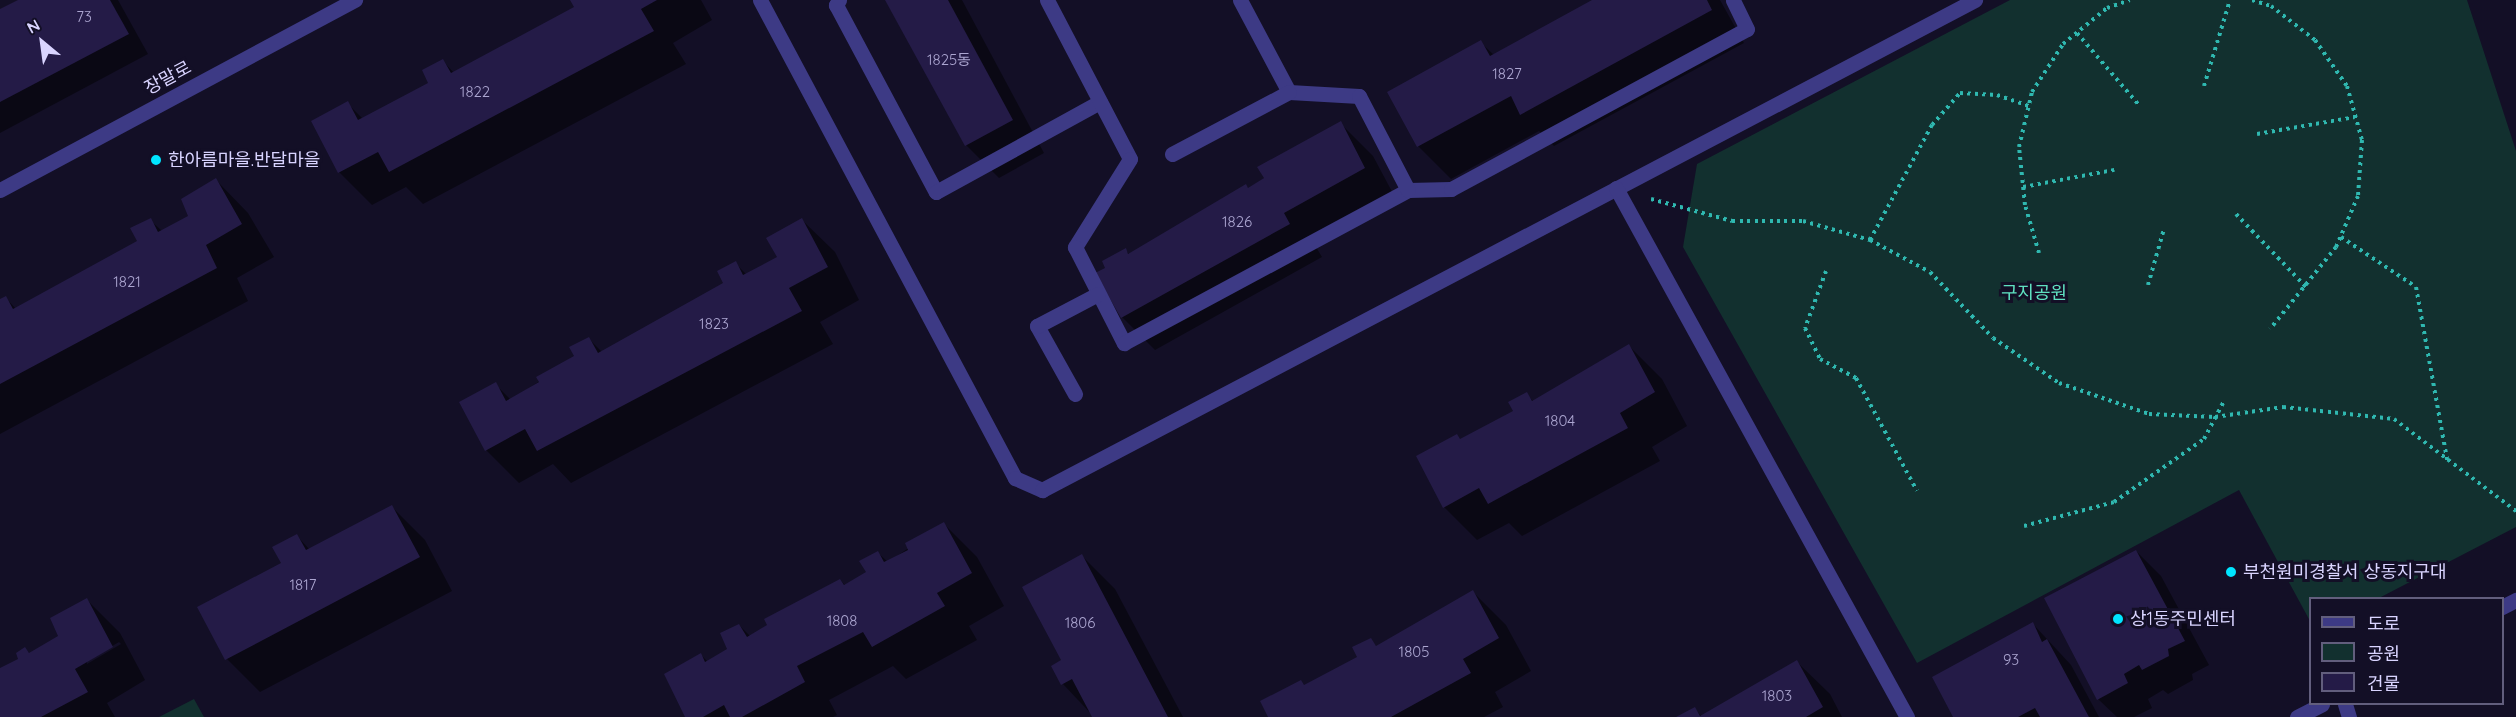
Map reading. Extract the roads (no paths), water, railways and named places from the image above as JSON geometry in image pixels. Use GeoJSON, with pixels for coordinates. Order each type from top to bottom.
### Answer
{"type":"FeatureCollection","features":[{"type":"Feature","properties":{"kind":"street","name":"장말로"},"geometry":{"type":"LineString","coordinates":[[0,190],[355,0]]}},
{"type":"Feature","properties":{"kind":"street"},"geometry":{"type":"LineString","coordinates":[[760,0],[1015,478],[1042,490],[1975,0]]}},
{"type":"Feature","properties":{"kind":"street"},"geometry":{"type":"LineString","coordinates":[[839,0],[836,5],[936,192],[1100,102]]}},
{"type":"Feature","properties":{"kind":"street"},"geometry":{"type":"LineString","coordinates":[[1047,0],[1130,159],[1075,247],[1124,343],[1408,190],[1451,189],[1747,29],[1733,0]]}},
{"type":"Feature","properties":{"kind":"street"},"geometry":{"type":"LineString","coordinates":[[1240,0],[1289,92]]}},
{"type":"Feature","properties":{"kind":"street"},"geometry":{"type":"LineString","coordinates":[[1172,154],[1289,92],[1359,96],[1408,190]]}},
{"type":"Feature","properties":{"kind":"street"},"geometry":{"type":"LineString","coordinates":[[1616,188],[1907,717]]}},
{"type":"Feature","properties":{"kind":"street"},"geometry":{"type":"LineString","coordinates":[[1075,394],[1037,326],[1098,294]]}},
{"type":"Feature","properties":{"kind":"street"},"geometry":{"type":"LineString","coordinates":[[2296,717],[2320,705]]}},
{"type":"Feature","properties":{"kind":"place","name":"한아름마을.반달마을"},"geometry":{"type":"Point","coordinates":[156,160]}},
{"type":"Feature","properties":{"kind":"place","name":"부천원미경찰서 상동지구대"},"geometry":{"type":"Point","coordinates":[2231,572]}},
{"type":"Feature","properties":{"kind":"place","name":"상1동주민센터"},"geometry":{"type":"Point","coordinates":[2118,619]}},
{"type":"Feature","properties":{"kind":"park label","name":"구지공원"},"geometry":{"type":"Point","coordinates":[2034,293]}}]}
